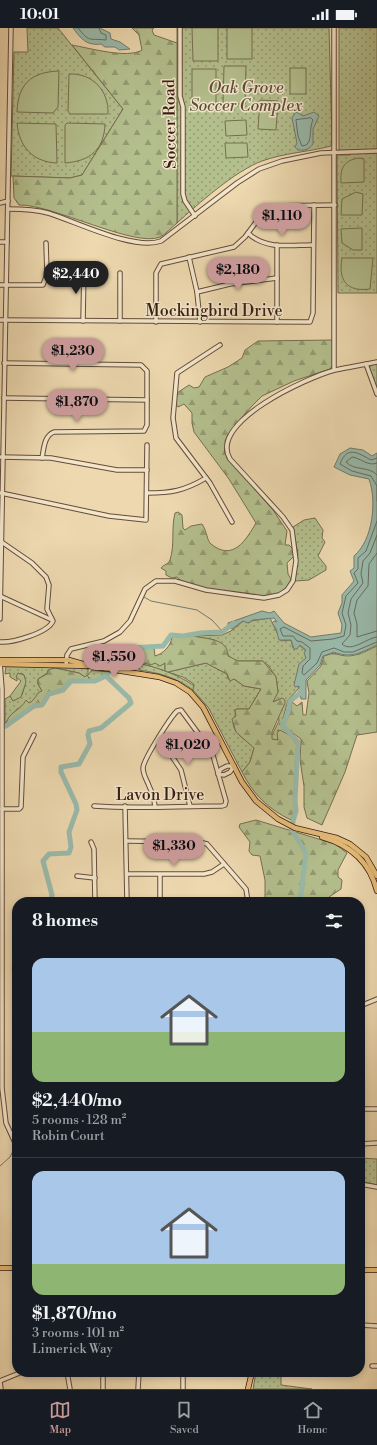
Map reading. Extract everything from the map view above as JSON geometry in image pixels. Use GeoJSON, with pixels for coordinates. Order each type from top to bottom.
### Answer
{"type":"FeatureCollection","features":[{"type":"Feature","properties":{"kind":"main road"},"geometry":{"type":"LineString","coordinates":[[0,662],[66,662],[140,674],[171,681],[193,696],[205,711],[234,766],[252,796],[267,810],[288,824],[314,833],[352,851],[374,869],[377,876]]}},
{"type":"Feature","properties":{"kind":"main road"},"geometry":{"type":"LineString","coordinates":[[374,869],[377,891]]}},
{"type":"Feature","properties":{"kind":"main road"},"geometry":{"type":"LineString","coordinates":[[0,1268],[12,1268]]}},
{"type":"Feature","properties":{"kind":"main road"},"geometry":{"type":"LineString","coordinates":[[365,1270],[377,1270]]}},
{"type":"Feature","properties":{"kind":"main road"},"geometry":{"type":"LineString","coordinates":[[248,1389],[251,1377]]}},
{"type":"Feature","properties":{"kind":"street"},"geometry":{"type":"LineString","coordinates":[[0,620],[0,541],[2,493],[1,457],[4,398],[11,28]]}},
{"type":"Feature","properties":{"kind":"street","name":"Soccer Road"},"geometry":{"type":"LineString","coordinates":[[180,28],[180,96],[183,107],[183,194],[185,201],[195,216]]}},
{"type":"Feature","properties":{"kind":"street"},"geometry":{"type":"LineString","coordinates":[[334,28],[334,370]]}},
{"type":"Feature","properties":{"kind":"street"},"geometry":{"type":"LineString","coordinates":[[8,209],[40,211],[106,234],[147,244],[161,241],[237,183],[259,169],[282,161],[321,153],[377,151]]}},
{"type":"Feature","properties":{"kind":"street"},"geometry":{"type":"LineString","coordinates":[[0,203],[8,201]]}},
{"type":"Feature","properties":{"kind":"street","name":"Mockingbird Drive"},"geometry":{"type":"LineString","coordinates":[[0,320],[308,322],[311,320],[313,313],[314,205]]}},
{"type":"Feature","properties":{"kind":"street"},"geometry":{"type":"LineString","coordinates":[[156,322],[158,268],[165,262],[230,249],[242,241],[268,206],[335,206]]}},
{"type":"Feature","properties":{"kind":"street"},"geometry":{"type":"LineString","coordinates":[[248,233],[258,241],[277,245],[313,245]]}},
{"type":"Feature","properties":{"kind":"street"},"geometry":{"type":"LineString","coordinates":[[0,242],[7,242]]}},
{"type":"Feature","properties":{"kind":"street"},"geometry":{"type":"LineString","coordinates":[[0,285],[36,286],[44,283],[46,274],[46,243]]}},
{"type":"Feature","properties":{"kind":"street"},"geometry":{"type":"LineString","coordinates":[[276,322],[277,245]]}},
{"type":"Feature","properties":{"kind":"street"},"geometry":{"type":"LineString","coordinates":[[189,257],[197,292],[200,322]]}},
{"type":"Feature","properties":{"kind":"street"},"geometry":{"type":"LineString","coordinates":[[83,321],[84,268]]}},
{"type":"Feature","properties":{"kind":"street"},"geometry":{"type":"LineString","coordinates":[[120,273],[120,321]]}},
{"type":"Feature","properties":{"kind":"street"},"geometry":{"type":"LineString","coordinates":[[197,292],[230,284],[277,278]]}},
{"type":"Feature","properties":{"kind":"street"},"geometry":{"type":"LineString","coordinates":[[220,346],[182,368],[176,377],[174,431],[182,447],[220,499],[232,522]]}},
{"type":"Feature","properties":{"kind":"street"},"geometry":{"type":"LineString","coordinates":[[66,662],[68,652],[71,649],[104,641],[120,632],[132,617],[145,589],[156,581],[175,581],[206,590],[264,598],[279,595],[287,590],[293,581],[296,561],[292,530],[283,517],[230,459],[227,452],[226,443],[229,436],[245,419],[271,398],[334,370],[377,362]]}},
{"type":"Feature","properties":{"kind":"street"},"geometry":{"type":"LineString","coordinates":[[4,363],[140,365],[146,368],[148,374],[147,425],[144,431],[54,432],[50,434],[46,440],[42,458]]}},
{"type":"Feature","properties":{"kind":"street"},"geometry":{"type":"LineString","coordinates":[[366,364],[377,394]]}},
{"type":"Feature","properties":{"kind":"street"},"geometry":{"type":"LineString","coordinates":[[4,398],[147,400]]}},
{"type":"Feature","properties":{"kind":"street"},"geometry":{"type":"LineString","coordinates":[[2,493],[109,516],[146,520],[148,445]]}},
{"type":"Feature","properties":{"kind":"street"},"geometry":{"type":"LineString","coordinates":[[1,457],[59,459],[116,470],[147,470]]}},
{"type":"Feature","properties":{"kind":"street"},"geometry":{"type":"LineString","coordinates":[[147,492],[170,492],[185,490],[206,478]]}},
{"type":"Feature","properties":{"kind":"street"},"geometry":{"type":"LineString","coordinates":[[0,541],[32,563],[46,577],[49,585],[46,609],[41,615]]}},
{"type":"Feature","properties":{"kind":"street"},"geometry":{"type":"LineString","coordinates":[[0,596],[52,620]]}},
{"type":"Feature","properties":{"kind":"street"},"geometry":{"type":"LineString","coordinates":[[0,642],[19,641],[50,627],[53,623],[46,609]]}},
{"type":"Feature","properties":{"kind":"street"},"geometry":{"type":"LineString","coordinates":[[0,662],[1,1088],[6,1123],[12,1136]]}},
{"type":"Feature","properties":{"kind":"street"},"geometry":{"type":"LineString","coordinates":[[155,806],[143,768],[146,758],[172,715],[179,710],[186,715],[212,752],[218,774]]}},
{"type":"Feature","properties":{"kind":"street"},"geometry":{"type":"LineString","coordinates":[[1,810],[19,809],[21,807],[24,757],[34,735]]}},
{"type":"Feature","properties":{"kind":"street"},"geometry":{"type":"LineString","coordinates":[[159,738],[181,770],[190,806]]}},
{"type":"Feature","properties":{"kind":"street"},"geometry":{"type":"LineString","coordinates":[[218,774],[221,769],[228,766],[234,766]]}},
{"type":"Feature","properties":{"kind":"street","name":"Lavon Drive"},"geometry":{"type":"LineString","coordinates":[[94,806],[222,806],[226,804],[218,774]]}},
{"type":"Feature","properties":{"kind":"street"},"geometry":{"type":"LineString","coordinates":[[126,806],[127,897]]}},
{"type":"Feature","properties":{"kind":"street"},"geometry":{"type":"LineString","coordinates":[[127,841],[205,843],[246,889],[247,897]]}},
{"type":"Feature","properties":{"kind":"street"},"geometry":{"type":"LineString","coordinates":[[91,842],[94,849],[95,897]]}},
{"type":"Feature","properties":{"kind":"street"},"geometry":{"type":"LineString","coordinates":[[127,874],[204,874],[212,872],[224,864]]}},
{"type":"Feature","properties":{"kind":"street"},"geometry":{"type":"LineString","coordinates":[[160,874],[160,897]]}},
{"type":"Feature","properties":{"kind":"street"},"geometry":{"type":"LineString","coordinates":[[77,876],[95,878]]}},
{"type":"Feature","properties":{"kind":"street"},"geometry":{"type":"LineString","coordinates":[[365,1004],[377,999]]}},
{"type":"Feature","properties":{"kind":"street"},"geometry":{"type":"LineString","coordinates":[[365,1109],[377,1109]]}},
{"type":"Feature","properties":{"kind":"street"},"geometry":{"type":"LineString","coordinates":[[365,1144],[377,1143]]}},
{"type":"Feature","properties":{"kind":"street"},"geometry":{"type":"LineString","coordinates":[[365,1185],[377,1187]]}},
{"type":"Feature","properties":{"kind":"street"},"geometry":{"type":"LineString","coordinates":[[365,1325],[377,1326]]}},
{"type":"Feature","properties":{"kind":"street"},"geometry":{"type":"LineString","coordinates":[[1,1389],[0,1382],[12,1377]]}},
{"type":"Feature","properties":{"kind":"street"},"geometry":{"type":"LineString","coordinates":[[68,1377],[70,1389]]}},
{"type":"Feature","properties":{"kind":"street"},"geometry":{"type":"LineString","coordinates":[[103,1377],[103,1389]]}},
{"type":"Feature","properties":{"kind":"street"},"geometry":{"type":"LineString","coordinates":[[138,1389],[139,1377]]}},
{"type":"Feature","properties":{"kind":"street"},"geometry":{"type":"LineString","coordinates":[[183,1377],[183,1389]]}},
{"type":"Feature","properties":{"kind":"green space"},"geometry":{"type":"Polygon","coordinates":[[[27,28],[58,28],[123,109],[82,175],[70,178],[11,176],[14,52],[28,52],[27,28]]]}},
{"type":"Feature","properties":{"kind":"green space"},"geometry":{"type":"Polygon","coordinates":[[[132,28],[154,28],[152,30],[154,35],[177,43],[177,223],[160,237],[148,239],[113,231],[51,211],[19,205],[14,198],[13,176],[70,178],[82,175],[123,109],[72,45],[108,52],[136,52],[142,50],[139,35],[132,28]]]}},
{"type":"Feature","properties":{"kind":"green space","name":"Oak Grove Soccer Complex"},"geometry":{"type":"Polygon","coordinates":[[[177,28],[329,28],[332,139],[331,146],[279,156],[251,166],[217,189],[177,223],[177,28]]]}},
{"type":"Feature","properties":{"kind":"green space"},"geometry":{"type":"Polygon","coordinates":[[[192,28],[218,28],[218,61],[193,61],[192,28]]]}},
{"type":"Feature","properties":{"kind":"green space"},"geometry":{"type":"Polygon","coordinates":[[[227,28],[252,28],[252,59],[227,59],[227,28]]]}},
{"type":"Feature","properties":{"kind":"green space"},"geometry":{"type":"Polygon","coordinates":[[[339,28],[377,28],[377,293],[338,293],[337,155],[350,155],[349,151],[339,150],[339,28]]]}},
{"type":"Feature","properties":{"kind":"green space"},"geometry":{"type":"Polygon","coordinates":[[[224,66],[246,66],[245,104],[223,104],[224,66]]]}},
{"type":"Feature","properties":{"kind":"green space"},"geometry":{"type":"Polygon","coordinates":[[[290,68],[306,68],[306,94],[290,94],[290,68]]]}},
{"type":"Feature","properties":{"kind":"green space"},"geometry":{"type":"Polygon","coordinates":[[[192,69],[216,69],[216,105],[192,105],[192,69]]]}},
{"type":"Feature","properties":{"kind":"green space"},"geometry":{"type":"Polygon","coordinates":[[[59,71],[58,107],[53,113],[17,112],[20,94],[28,81],[41,74],[59,71]]]}},
{"type":"Feature","properties":{"kind":"green space"},"geometry":{"type":"Polygon","coordinates":[[[69,74],[78,74],[92,80],[98,85],[106,98],[108,114],[70,114],[68,111],[69,74]]]}},
{"type":"Feature","properties":{"kind":"green space"},"geometry":{"type":"Polygon","coordinates":[[[260,100],[278,101],[276,130],[258,129],[260,100]]]}},
{"type":"Feature","properties":{"kind":"green space"},"geometry":{"type":"Polygon","coordinates":[[[246,120],[247,135],[226,136],[225,121],[246,120]]]}},
{"type":"Feature","properties":{"kind":"green space"},"geometry":{"type":"Polygon","coordinates":[[[17,123],[56,124],[57,163],[41,160],[29,152],[24,146],[18,132],[17,123]]]}},
{"type":"Feature","properties":{"kind":"green space"},"geometry":{"type":"Polygon","coordinates":[[[67,123],[105,124],[102,141],[94,152],[82,160],[65,163],[65,125],[67,123]]]}},
{"type":"Feature","properties":{"kind":"green space"},"geometry":{"type":"Polygon","coordinates":[[[225,143],[247,143],[248,157],[226,158],[225,143]]]}},
{"type":"Feature","properties":{"kind":"green space"},"geometry":{"type":"Polygon","coordinates":[[[358,158],[364,159],[364,182],[341,183],[341,174],[344,166],[349,161],[358,158]]]}},
{"type":"Feature","properties":{"kind":"green space"},"geometry":{"type":"Polygon","coordinates":[[[356,192],[363,194],[362,215],[341,215],[342,199],[356,192]]]}},
{"type":"Feature","properties":{"kind":"green space"},"geometry":{"type":"Polygon","coordinates":[[[362,228],[362,250],[353,250],[342,243],[341,229],[362,228]]]}},
{"type":"Feature","properties":{"kind":"green space"},"geometry":{"type":"Polygon","coordinates":[[[342,258],[373,258],[370,289],[355,289],[346,283],[341,273],[342,258]]]}},
{"type":"Feature","properties":{"kind":"green space"},"geometry":{"type":"Polygon","coordinates":[[[333,340],[333,364],[330,369],[294,381],[262,396],[228,434],[225,441],[225,453],[231,462],[273,510],[287,531],[285,545],[289,545],[292,548],[294,556],[287,563],[288,574],[291,579],[285,589],[277,594],[266,596],[239,594],[207,589],[183,581],[177,577],[172,578],[166,575],[166,571],[161,568],[170,560],[175,513],[178,512],[182,515],[183,528],[185,530],[191,526],[202,524],[210,543],[219,549],[226,551],[238,547],[248,536],[256,523],[229,479],[194,432],[192,413],[184,404],[178,407],[176,404],[177,393],[189,385],[194,388],[199,387],[205,377],[228,367],[242,358],[245,350],[258,341],[333,340]]]}},
{"type":"Feature","properties":{"kind":"green space"},"geometry":{"type":"Polygon","coordinates":[[[377,363],[377,390],[369,369],[370,366],[377,363]]]}},
{"type":"Feature","properties":{"kind":"green space"},"geometry":{"type":"Polygon","coordinates":[[[315,518],[323,530],[322,538],[325,542],[318,556],[326,566],[326,570],[309,580],[295,581],[298,554],[293,527],[304,520],[315,518]]]}},
{"type":"Feature","properties":{"kind":"green space"},"geometry":{"type":"Polygon","coordinates":[[[270,618],[281,641],[291,640],[293,648],[299,645],[306,651],[306,658],[298,669],[298,676],[295,684],[299,688],[288,700],[282,722],[279,724],[291,736],[278,730],[278,740],[272,740],[271,737],[279,721],[277,700],[272,702],[278,692],[276,677],[268,665],[262,661],[238,661],[231,658],[215,640],[193,636],[222,635],[231,631],[243,621],[249,623],[251,621],[270,618]]]}},
{"type":"Feature","properties":{"kind":"green space"},"geometry":{"type":"Polygon","coordinates":[[[191,636],[215,640],[224,646],[227,650],[228,656],[238,661],[263,661],[276,677],[278,692],[273,702],[282,698],[285,700],[285,703],[272,732],[272,739],[278,740],[277,733],[280,730],[291,736],[297,745],[295,766],[297,773],[294,792],[295,810],[291,820],[268,806],[256,794],[242,772],[250,762],[254,748],[236,732],[232,719],[236,716],[235,710],[249,709],[261,689],[244,686],[234,679],[230,681],[227,674],[206,663],[168,672],[165,671],[165,663],[160,666],[155,663],[151,665],[137,661],[132,664],[126,661],[120,665],[117,662],[116,659],[125,653],[130,656],[146,648],[154,648],[155,656],[158,655],[166,649],[172,637],[191,636]]]}},
{"type":"Feature","properties":{"kind":"green space"},"geometry":{"type":"Polygon","coordinates":[[[377,646],[377,732],[357,735],[345,772],[322,825],[307,818],[304,807],[304,786],[300,760],[301,739],[286,728],[284,724],[290,714],[292,702],[297,706],[302,702],[303,715],[306,715],[309,693],[307,681],[321,666],[324,656],[334,653],[351,656],[377,646]]]}},
{"type":"Feature","properties":{"kind":"green space"},"geometry":{"type":"Polygon","coordinates":[[[116,659],[117,662],[165,663],[165,671],[139,663],[134,664],[132,669],[112,665],[116,659]]]}},
{"type":"Feature","properties":{"kind":"green space"},"geometry":{"type":"Polygon","coordinates":[[[137,663],[180,677],[193,685],[193,690],[167,676],[139,670],[139,665],[133,669],[137,663]]]}},
{"type":"Feature","properties":{"kind":"green space"},"geometry":{"type":"Polygon","coordinates":[[[206,663],[227,674],[228,679],[234,679],[244,686],[261,689],[249,709],[235,710],[233,723],[235,731],[254,748],[250,762],[242,772],[208,707],[193,690],[194,684],[183,677],[168,672],[206,663]]]}},
{"type":"Feature","properties":{"kind":"green space"},"geometry":{"type":"Polygon","coordinates":[[[6,666],[74,667],[88,669],[88,675],[92,670],[107,672],[106,675],[98,680],[90,680],[87,676],[85,677],[79,673],[55,668],[38,679],[38,684],[42,691],[38,693],[35,700],[17,709],[6,722],[5,727],[5,699],[10,696],[13,701],[22,695],[25,685],[24,675],[21,673],[17,677],[17,681],[10,677],[10,673],[5,674],[6,666]]]}},
{"type":"Feature","properties":{"kind":"green space"},"geometry":{"type":"Polygon","coordinates":[[[55,668],[79,673],[85,677],[87,675],[90,680],[71,681],[63,690],[49,695],[42,705],[34,706],[6,727],[8,718],[24,704],[26,700],[29,703],[38,693],[42,691],[38,684],[38,679],[47,674],[48,670],[55,668]]]}},
{"type":"Feature","properties":{"kind":"green space"},"geometry":{"type":"Polygon","coordinates":[[[18,673],[24,675],[26,682],[21,697],[13,701],[10,696],[21,681],[16,677],[18,673]]]}},
{"type":"Feature","properties":{"kind":"green space"},"geometry":{"type":"Polygon","coordinates":[[[256,820],[335,844],[347,853],[338,870],[338,877],[342,880],[341,889],[329,897],[265,897],[265,880],[260,856],[252,855],[249,851],[250,842],[239,827],[240,824],[256,820]]]}},
{"type":"Feature","properties":{"kind":"green space"},"geometry":{"type":"Polygon","coordinates":[[[365,1158],[377,1159],[377,1185],[365,1182],[365,1158]]]}},
{"type":"Feature","properties":{"kind":"green space"},"geometry":{"type":"Polygon","coordinates":[[[255,1377],[281,1377],[281,1385],[312,1389],[253,1389],[255,1377]]]}},
{"type":"Feature","properties":{"kind":"water"},"geometry":{"type":"Polygon","coordinates":[[[73,28],[100,28],[110,33],[111,39],[120,42],[130,49],[119,50],[115,47],[105,47],[101,44],[88,43],[73,28]]]}},
{"type":"Feature","properties":{"kind":"water"},"geometry":{"type":"Polygon","coordinates":[[[296,112],[303,116],[314,112],[319,116],[313,129],[313,144],[304,150],[299,150],[295,147],[297,143],[292,118],[296,112]]]}},
{"type":"Feature","properties":{"kind":"water"},"geometry":{"type":"Polygon","coordinates":[[[350,448],[363,450],[372,456],[377,453],[377,645],[356,654],[346,655],[334,652],[323,656],[320,665],[306,680],[306,699],[301,699],[299,686],[295,687],[294,685],[299,664],[306,658],[304,653],[306,650],[300,645],[297,649],[294,649],[291,640],[279,640],[276,629],[272,623],[274,621],[277,622],[274,618],[253,620],[248,623],[243,621],[232,629],[228,627],[228,623],[262,611],[270,613],[274,611],[284,623],[311,637],[341,633],[342,625],[338,613],[342,603],[342,595],[354,581],[350,571],[354,568],[354,556],[360,549],[369,530],[373,509],[373,498],[369,479],[350,475],[334,467],[340,454],[350,448]]]}},
{"type":"Feature","properties":{"kind":"waterway"},"geometry":{"type":"LineString","coordinates":[[144,597],[151,601],[197,610],[212,620],[223,632]]}},
{"type":"Feature","properties":{"kind":"waterway"},"geometry":{"type":"LineString","coordinates":[[51,897],[43,861],[49,854],[69,853],[71,847],[69,832],[77,810],[76,804],[61,772],[61,767],[79,764],[90,744],[88,735],[89,731],[101,728],[131,703],[129,698],[106,676],[115,660],[130,648],[163,646],[171,635],[183,636],[222,632],[234,623]]}},
{"type":"Feature","properties":{"kind":"waterway"},"geometry":{"type":"LineString","coordinates":[[6,726],[34,706],[42,705],[49,694],[63,690],[71,681],[95,681],[106,676]]}},
{"type":"Feature","properties":{"kind":"waterway"},"geometry":{"type":"LineString","coordinates":[[301,897],[306,853],[292,830],[296,811],[295,800],[298,742],[282,725],[288,713],[290,701],[299,694],[302,688]]}},
{"type":"Feature","properties":{"kind":"waterway"},"geometry":{"type":"LineString","coordinates":[[0,1166],[10,1157],[12,1153]]}}]}
